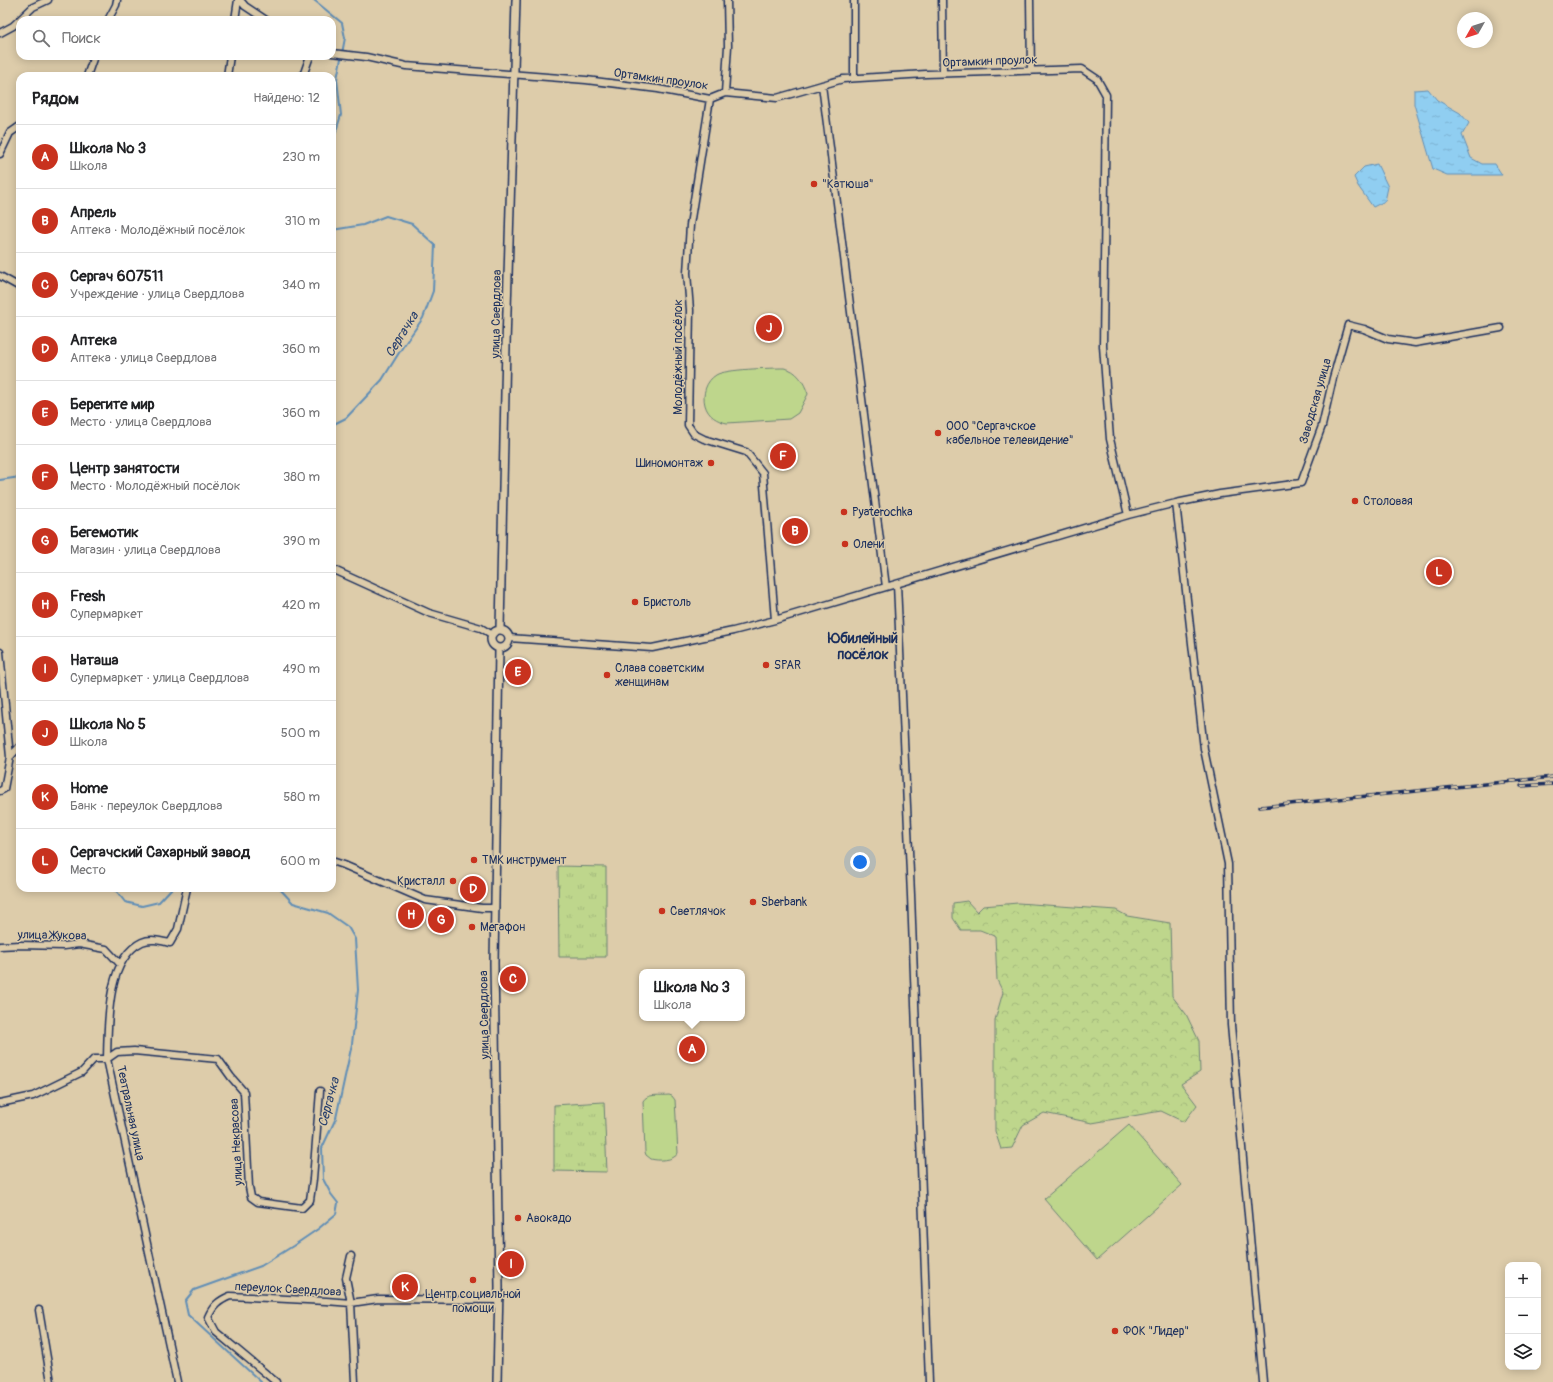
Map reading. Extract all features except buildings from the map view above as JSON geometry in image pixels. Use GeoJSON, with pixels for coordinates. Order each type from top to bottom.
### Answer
{"type":"FeatureCollection","features":[{"type":"Feature","properties":{"kind":"street"},"geometry":{"type":"LineString","coordinates":[[24,16],[33,7],[48,0]]}},
{"type":"Feature","properties":{"kind":"street"},"geometry":{"type":"LineString","coordinates":[[110,16],[116,5],[116,0]]}},
{"type":"Feature","properties":{"kind":"street"},"geometry":{"type":"LineString","coordinates":[[236,16],[239,0]]}},
{"type":"Feature","properties":{"kind":"street"},"geometry":{"type":"LineString","coordinates":[[239,0],[260,16]]}},
{"type":"Feature","properties":{"kind":"street","name":"улица Свердлова"},"geometry":{"type":"LineString","coordinates":[[500,629],[516,0]]}},
{"type":"Feature","properties":{"kind":"street"},"geometry":{"type":"LineString","coordinates":[[725,93],[728,46],[727,0]]}},
{"type":"Feature","properties":{"kind":"street"},"geometry":{"type":"LineString","coordinates":[[854,0],[854,78]]}},
{"type":"Feature","properties":{"kind":"street"},"geometry":{"type":"LineString","coordinates":[[942,0],[943,73]]}},
{"type":"Feature","properties":{"kind":"street"},"geometry":{"type":"LineString","coordinates":[[1030,0],[1031,71]]}},
{"type":"Feature","properties":{"kind":"street"},"geometry":{"type":"LineString","coordinates":[[0,33],[16,23]]}},
{"type":"Feature","properties":{"kind":"street","name":"Ортамкин проулок"},"geometry":{"type":"LineString","coordinates":[[336,53],[366,57],[406,66],[586,80],[658,89],[710,99],[725,93],[777,98],[844,79],[854,78],[943,73],[1082,69],[1097,79],[1106,95],[1103,346],[1110,439],[1128,515]]}},
{"type":"Feature","properties":{"kind":"street"},"geometry":{"type":"LineString","coordinates":[[88,72],[93,60]]}},
{"type":"Feature","properties":{"kind":"street"},"geometry":{"type":"LineString","coordinates":[[228,72],[229,60]]}},
{"type":"Feature","properties":{"kind":"street"},"geometry":{"type":"LineString","coordinates":[[304,72],[309,60]]}},
{"type":"Feature","properties":{"kind":"street"},"geometry":{"type":"LineString","coordinates":[[822,85],[886,587]]}},
{"type":"Feature","properties":{"kind":"street","name":"Молодёжный посёлок"},"geometry":{"type":"LineString","coordinates":[[710,99],[690,225],[687,273],[690,310],[688,425],[694,434],[704,439],[746,452],[763,473],[775,620]]}},
{"type":"Feature","properties":{"kind":"street"},"geometry":{"type":"LineString","coordinates":[[0,154],[10,133],[16,129]]}},
{"type":"Feature","properties":{"kind":"street"},"geometry":{"type":"LineString","coordinates":[[0,276],[16,285]]}},
{"type":"Feature","properties":{"kind":"street","name":"Заводская улица"},"geometry":{"type":"LineString","coordinates":[[1176,503],[1220,494],[1301,483],[1322,426],[1333,378],[1348,325],[1364,329],[1388,339],[1415,343],[1501,328]]}},
{"type":"Feature","properties":{"kind":"street"},"geometry":{"type":"LineString","coordinates":[[509,638],[652,648],[733,631],[775,620],[1128,515],[1176,503],[1204,749],[1228,864],[1231,1025],[1263,1382]]}},
{"type":"Feature","properties":{"kind":"street"},"geometry":{"type":"LineString","coordinates":[[336,571],[429,613],[481,628],[491,634]]}},
{"type":"Feature","properties":{"kind":"street"},"geometry":{"type":"LineString","coordinates":[[897,584],[912,894],[929,1382]]}},
{"type":"Feature","properties":{"kind":"street"},"geometry":{"type":"LineString","coordinates":[[500,629],[506,632],[509,638],[505,647],[500,649],[494,646],[490,641],[491,634],[495,630],[500,629]]}},
{"type":"Feature","properties":{"kind":"street","name":"улица Свердлова"},"geometry":{"type":"LineString","coordinates":[[497,1382],[498,1300],[494,964],[500,649]]}},
{"type":"Feature","properties":{"kind":"street"},"geometry":{"type":"LineString","coordinates":[[0,652],[10,757],[4,790],[0,791]]}},
{"type":"Feature","properties":{"kind":"street"},"geometry":{"type":"LineString","coordinates":[[10,757],[16,750]]}},
{"type":"Feature","properties":{"kind":"street"},"geometry":{"type":"LineString","coordinates":[[336,862],[425,900],[482,908],[495,908]]}},
{"type":"Feature","properties":{"kind":"street","name":"Театральная улица"},"geometry":{"type":"LineString","coordinates":[[176,1382],[108,1059],[108,1016],[114,983],[120,964],[129,952],[142,942],[153,940],[170,943],[178,929],[187,892]]}},
{"type":"Feature","properties":{"kind":"street","name":"улица Жукова"},"geometry":{"type":"LineString","coordinates":[[0,946],[64,946],[79,944],[106,949],[120,964]]}},
{"type":"Feature","properties":{"kind":"street","name":"улица Некрасова"},"geometry":{"type":"LineString","coordinates":[[108,1059],[117,1052],[134,1051],[218,1059],[244,1092],[249,1187],[251,1197],[258,1202],[288,1207],[302,1208],[310,1200],[320,1091]]}},
{"type":"Feature","properties":{"kind":"street"},"geometry":{"type":"LineString","coordinates":[[0,1103],[33,1096],[82,1072],[94,1059],[108,1059]]}},
{"type":"Feature","properties":{"kind":"street","name":"переулок Свердлова"},"geometry":{"type":"LineString","coordinates":[[350,1256],[346,1278],[351,1303],[355,1382]]}},
{"type":"Feature","properties":{"kind":"street","name":"переулок Свердлова"},"geometry":{"type":"LineString","coordinates":[[276,1382],[216,1332],[208,1317],[211,1308],[220,1300],[230,1296],[351,1303],[378,1299],[498,1300]]}},
{"type":"Feature","properties":{"kind":"street"},"geometry":{"type":"LineString","coordinates":[[40,1310],[51,1382]]}},
{"type":"Feature","properties":{"kind":"green space"},"geometry":{"type":"Polygon","coordinates":[[[784,368],[793,371],[799,377],[808,394],[798,413],[789,419],[727,423],[713,417],[706,409],[704,397],[707,384],[716,375],[738,370],[784,368]]]}},
{"type":"Feature","properties":{"kind":"green space"},"geometry":{"type":"Polygon","coordinates":[[[558,866],[606,867],[606,957],[559,957],[558,866]]]}},
{"type":"Feature","properties":{"kind":"green space"},"geometry":{"type":"Polygon","coordinates":[[[967,901],[977,912],[983,906],[1018,903],[1116,910],[1127,916],[1170,923],[1172,996],[1186,1014],[1199,1041],[1200,1072],[1181,1084],[1197,1105],[1184,1122],[1161,1111],[1092,1123],[1044,1113],[1023,1125],[1012,1148],[1001,1149],[995,1131],[995,1020],[1003,992],[997,980],[995,936],[980,930],[961,930],[953,918],[953,903],[967,901]]]}},
{"type":"Feature","properties":{"kind":"green space"},"geometry":{"type":"Polygon","coordinates":[[[654,1095],[669,1095],[675,1100],[678,1153],[670,1159],[651,1159],[645,1152],[643,1101],[645,1098],[654,1095]]]}},
{"type":"Feature","properties":{"kind":"green space"},"geometry":{"type":"Polygon","coordinates":[[[604,1102],[607,1172],[554,1171],[554,1105],[604,1102]]]}},
{"type":"Feature","properties":{"kind":"green space"},"geometry":{"type":"Polygon","coordinates":[[[1129,1125],[1182,1185],[1097,1260],[1044,1199],[1129,1125]]]}},
{"type":"Feature","properties":{"kind":"water"},"geometry":{"type":"Polygon","coordinates":[[[1428,89],[1437,100],[1460,113],[1469,123],[1462,135],[1471,158],[1482,164],[1495,164],[1502,175],[1447,175],[1433,169],[1414,104],[1414,90],[1428,89]]]}},
{"type":"Feature","properties":{"kind":"water"},"geometry":{"type":"Polygon","coordinates":[[[1377,164],[1388,187],[1385,201],[1373,207],[1358,186],[1354,177],[1364,167],[1377,164]]]}},
{"type":"Feature","properties":{"kind":"waterway","name":"Сергачка"},"geometry":{"type":"LineString","coordinates":[[314,0],[333,16]]}},
{"type":"Feature","properties":{"kind":"waterway","name":"Сергачка"},"geometry":{"type":"LineString","coordinates":[[336,18],[342,23],[345,38],[337,79],[341,115],[336,131]]}},
{"type":"Feature","properties":{"kind":"waterway","name":"Сергачка"},"geometry":{"type":"LineString","coordinates":[[336,229],[363,225],[386,216],[412,224],[435,245],[433,291],[423,318],[382,380],[346,418],[336,423]]}},
{"type":"Feature","properties":{"kind":"waterway"},"geometry":{"type":"LineString","coordinates":[[0,480],[16,478]]}},
{"type":"Feature","properties":{"kind":"waterway","name":"Сергачка"},"geometry":{"type":"LineString","coordinates":[[117,892],[125,902],[142,906],[159,902],[168,892]]}},
{"type":"Feature","properties":{"kind":"waterway","name":"Сергачка"},"geometry":{"type":"LineString","coordinates":[[261,1382],[188,1315],[185,1301],[194,1290],[261,1266],[318,1229],[336,1214],[338,1203],[323,1179],[322,1148],[336,1118],[352,1044],[358,990],[355,939],[348,927],[328,913],[293,903],[283,892]]}},
{"type":"Feature","properties":{"kind":"railway"},"geometry":{"type":"LineString","coordinates":[[1260,807],[1553,777]]}},
{"type":"Feature","properties":{"kind":"railway"},"geometry":{"type":"LineString","coordinates":[[1521,786],[1553,784]]}},
{"type":"Feature","properties":{"kind":"place","name":"\"Катюша\""},"geometry":{"type":"Point","coordinates":[814,184]}},
{"type":"Feature","properties":{"kind":"place","name":"Школа № 5"},"geometry":{"type":"Point","coordinates":[769,328]}},
{"type":"Feature","properties":{"kind":"place","name":"ООО \"Сергачское кабельное телевидение\""},"geometry":{"type":"Point","coordinates":[938,433]}},
{"type":"Feature","properties":{"kind":"place","name":"Центр занятости"},"geometry":{"type":"Point","coordinates":[783,456]}},
{"type":"Feature","properties":{"kind":"place","name":"Шиномонтаж"},"geometry":{"type":"Point","coordinates":[711,463]}},
{"type":"Feature","properties":{"kind":"place","name":"Столовая"},"geometry":{"type":"Point","coordinates":[1355,501]}},
{"type":"Feature","properties":{"kind":"place","name":"Pyaterochka"},"geometry":{"type":"Point","coordinates":[844,512]}},
{"type":"Feature","properties":{"kind":"place","name":"Апрель"},"geometry":{"type":"Point","coordinates":[795,531]}},
{"type":"Feature","properties":{"kind":"place","name":"Олени"},"geometry":{"type":"Point","coordinates":[845,544]}},
{"type":"Feature","properties":{"kind":"place","name":"Сергачский Сахарный завод"},"geometry":{"type":"Point","coordinates":[1439,572]}},
{"type":"Feature","properties":{"kind":"place","name":"Бристоль"},"geometry":{"type":"Point","coordinates":[635,602]}},
{"type":"Feature","properties":{"kind":"place","name":"SPAR"},"geometry":{"type":"Point","coordinates":[766,665]}},
{"type":"Feature","properties":{"kind":"place","name":"Берегите мир"},"geometry":{"type":"Point","coordinates":[518,672]}},
{"type":"Feature","properties":{"kind":"place","name":"Слава советским женщинам"},"geometry":{"type":"Point","coordinates":[607,675]}},
{"type":"Feature","properties":{"kind":"place","name":"ТМК инструмент"},"geometry":{"type":"Point","coordinates":[474,860]}},
{"type":"Feature","properties":{"kind":"place","name":"Кристалл"},"geometry":{"type":"Point","coordinates":[453,881]}},
{"type":"Feature","properties":{"kind":"place","name":"Аптека"},"geometry":{"type":"Point","coordinates":[473,889]}},
{"type":"Feature","properties":{"kind":"place","name":"Sberbank"},"geometry":{"type":"Point","coordinates":[753,902]}},
{"type":"Feature","properties":{"kind":"place","name":"Светлячок"},"geometry":{"type":"Point","coordinates":[662,911]}},
{"type":"Feature","properties":{"kind":"place","name":"Fresh"},"geometry":{"type":"Point","coordinates":[411,915]}},
{"type":"Feature","properties":{"kind":"place","name":"Бегемотик"},"geometry":{"type":"Point","coordinates":[441,920]}},
{"type":"Feature","properties":{"kind":"place","name":"Мегафон"},"geometry":{"type":"Point","coordinates":[472,927]}},
{"type":"Feature","properties":{"kind":"place","name":"Сергач 607511"},"geometry":{"type":"Point","coordinates":[513,979]}},
{"type":"Feature","properties":{"kind":"place","name":"Школа № 3"},"geometry":{"type":"Point","coordinates":[692,1049]}},
{"type":"Feature","properties":{"kind":"place","name":"Авокадо"},"geometry":{"type":"Point","coordinates":[518,1218]}},
{"type":"Feature","properties":{"kind":"place","name":"Наташа"},"geometry":{"type":"Point","coordinates":[511,1264]}},
{"type":"Feature","properties":{"kind":"place","name":"Центр социальной помощи"},"geometry":{"type":"Point","coordinates":[473,1280]}},
{"type":"Feature","properties":{"kind":"place","name":"Home"},"geometry":{"type":"Point","coordinates":[405,1287]}},
{"type":"Feature","properties":{"kind":"place","name":"ФОК \"Лидер\""},"geometry":{"type":"Point","coordinates":[1115,1331]}},
{"type":"Feature","properties":{"kind":"district","name":"Юбилейный посёлок"},"geometry":{"type":"Point","coordinates":[863,646]}}]}
